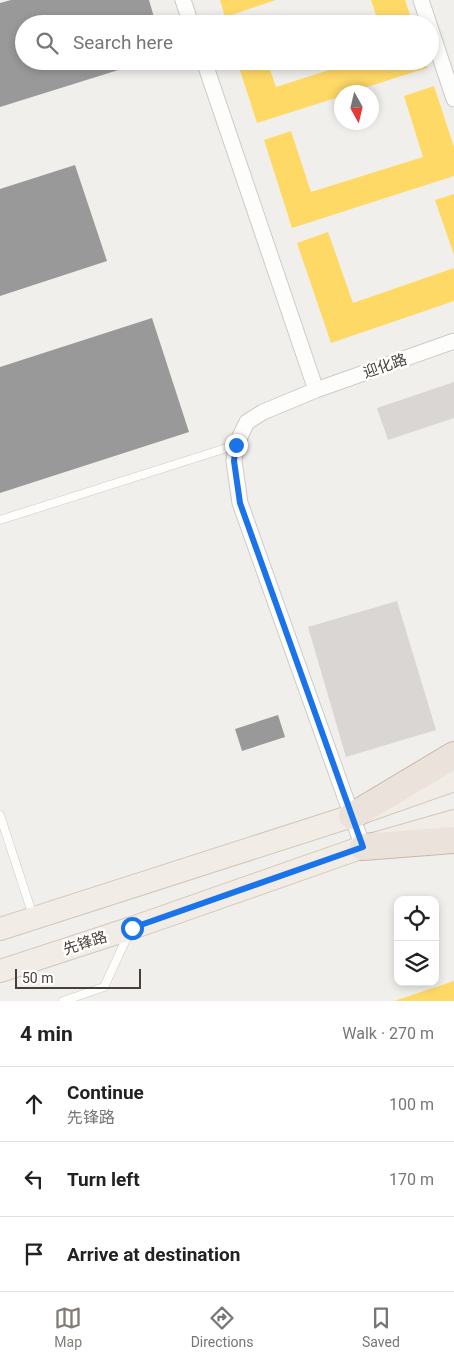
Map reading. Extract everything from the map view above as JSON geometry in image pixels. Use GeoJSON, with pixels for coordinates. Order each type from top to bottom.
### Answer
{"type":"FeatureCollection","features":[{"type":"Feature","properties":{"kind":"highway"},"geometry":{"type":"LineString","coordinates":[[352,816],[454,755]]}},
{"type":"Feature","properties":{"kind":"highway"},"geometry":{"type":"LineString","coordinates":[[363,847],[454,840]]}},
{"type":"Feature","properties":{"kind":"main road"},"geometry":{"type":"LineString","coordinates":[[0,929],[352,816],[454,780]]}},
{"type":"Feature","properties":{"kind":"main road","name":"先锋路"},"geometry":{"type":"LineString","coordinates":[[0,971],[132,928],[363,847],[454,821]]}},
{"type":"Feature","properties":{"kind":"street"},"geometry":{"type":"LineString","coordinates":[[183,0],[188,15]]}},
{"type":"Feature","properties":{"kind":"street"},"geometry":{"type":"LineString","coordinates":[[421,0],[426,15]]}},
{"type":"Feature","properties":{"kind":"street"},"geometry":{"type":"LineString","coordinates":[[439,55],[454,100]]}},
{"type":"Feature","properties":{"kind":"street"},"geometry":{"type":"LineString","coordinates":[[207,70],[316,390]]}},
{"type":"Feature","properties":{"kind":"street","name":"迎化路"},"geometry":{"type":"LineString","coordinates":[[236,445],[247,422],[263,412],[316,390],[454,342]]}},
{"type":"Feature","properties":{"kind":"street"},"geometry":{"type":"LineString","coordinates":[[236,445],[234,461],[240,503],[363,847]]}},
{"type":"Feature","properties":{"kind":"lane"},"geometry":{"type":"LineString","coordinates":[[0,520],[236,445]]}},
{"type":"Feature","properties":{"kind":"lane"},"geometry":{"type":"LineString","coordinates":[[0,815],[34,918]]}},
{"type":"Feature","properties":{"kind":"lane"},"geometry":{"type":"LineString","coordinates":[[63,1001],[104,987],[132,928]]}},
{"type":"Feature","properties":{"kind":"building: Homes"},"geometry":{"type":"Polygon","coordinates":[[[220,0],[276,0],[231,15],[224,15],[220,0]]]}},
{"type":"Feature","properties":{"kind":"building: Homes"},"geometry":{"type":"Polygon","coordinates":[[[371,0],[405,0],[410,15],[376,15],[371,0]]]}},
{"type":"Feature","properties":{"kind":"building: Homes"},"geometry":{"type":"Polygon","coordinates":[[[240,70],[270,70],[276,87],[329,70],[421,70],[373,85],[334,85],[334,99],[257,123],[240,70]]]}},
{"type":"Feature","properties":{"kind":"building: Homes"},"geometry":{"type":"Polygon","coordinates":[[[434,86],[454,147],[454,176],[292,228],[264,140],[291,131],[311,192],[423,157],[404,96],[434,86]]]}},
{"type":"Feature","properties":{"kind":"building: Homes"},"geometry":{"type":"Polygon","coordinates":[[[454,194],[454,255],[435,200],[454,194]]]}},
{"type":"Feature","properties":{"kind":"building: Homes"},"geometry":{"type":"Polygon","coordinates":[[[328,232],[353,303],[454,268],[454,301],[331,343],[297,243],[328,232]]]}},
{"type":"Feature","properties":{"kind":"building: Homes"},"geometry":{"type":"Polygon","coordinates":[[[454,981],[454,1001],[394,1001],[454,981]]]}},
{"type":"Feature","properties":{"kind":"building: Industry"},"geometry":{"type":"Polygon","coordinates":[[[11,0],[149,0],[153,15],[15,15],[15,70],[118,70],[0,107],[0,3],[11,0]]]}},
{"type":"Feature","properties":{"kind":"building: Industry"},"geometry":{"type":"Polygon","coordinates":[[[75,165],[107,261],[0,296],[0,189],[75,165]]]}},
{"type":"Feature","properties":{"kind":"building: Industry"},"geometry":{"type":"Polygon","coordinates":[[[152,318],[189,432],[0,493],[0,367],[152,318]]]}},
{"type":"Feature","properties":{"kind":"building: Industry"},"geometry":{"type":"Polygon","coordinates":[[[278,715],[285,737],[242,751],[235,729],[278,715]]]}},
{"type":"Feature","properties":{"kind":"building: Other"},"geometry":{"type":"Polygon","coordinates":[[[454,382],[454,418],[388,440],[377,408],[454,382]]]}},
{"type":"Feature","properties":{"kind":"building: Other"},"geometry":{"type":"Polygon","coordinates":[[[397,601],[436,730],[346,757],[308,627],[397,601]]]}},
{"type":"Feature","properties":{"kind":"route"},"geometry":{"type":"LineString","coordinates":[[132,928],[363,847],[240,503],[234,461],[236,445]]}}]}
